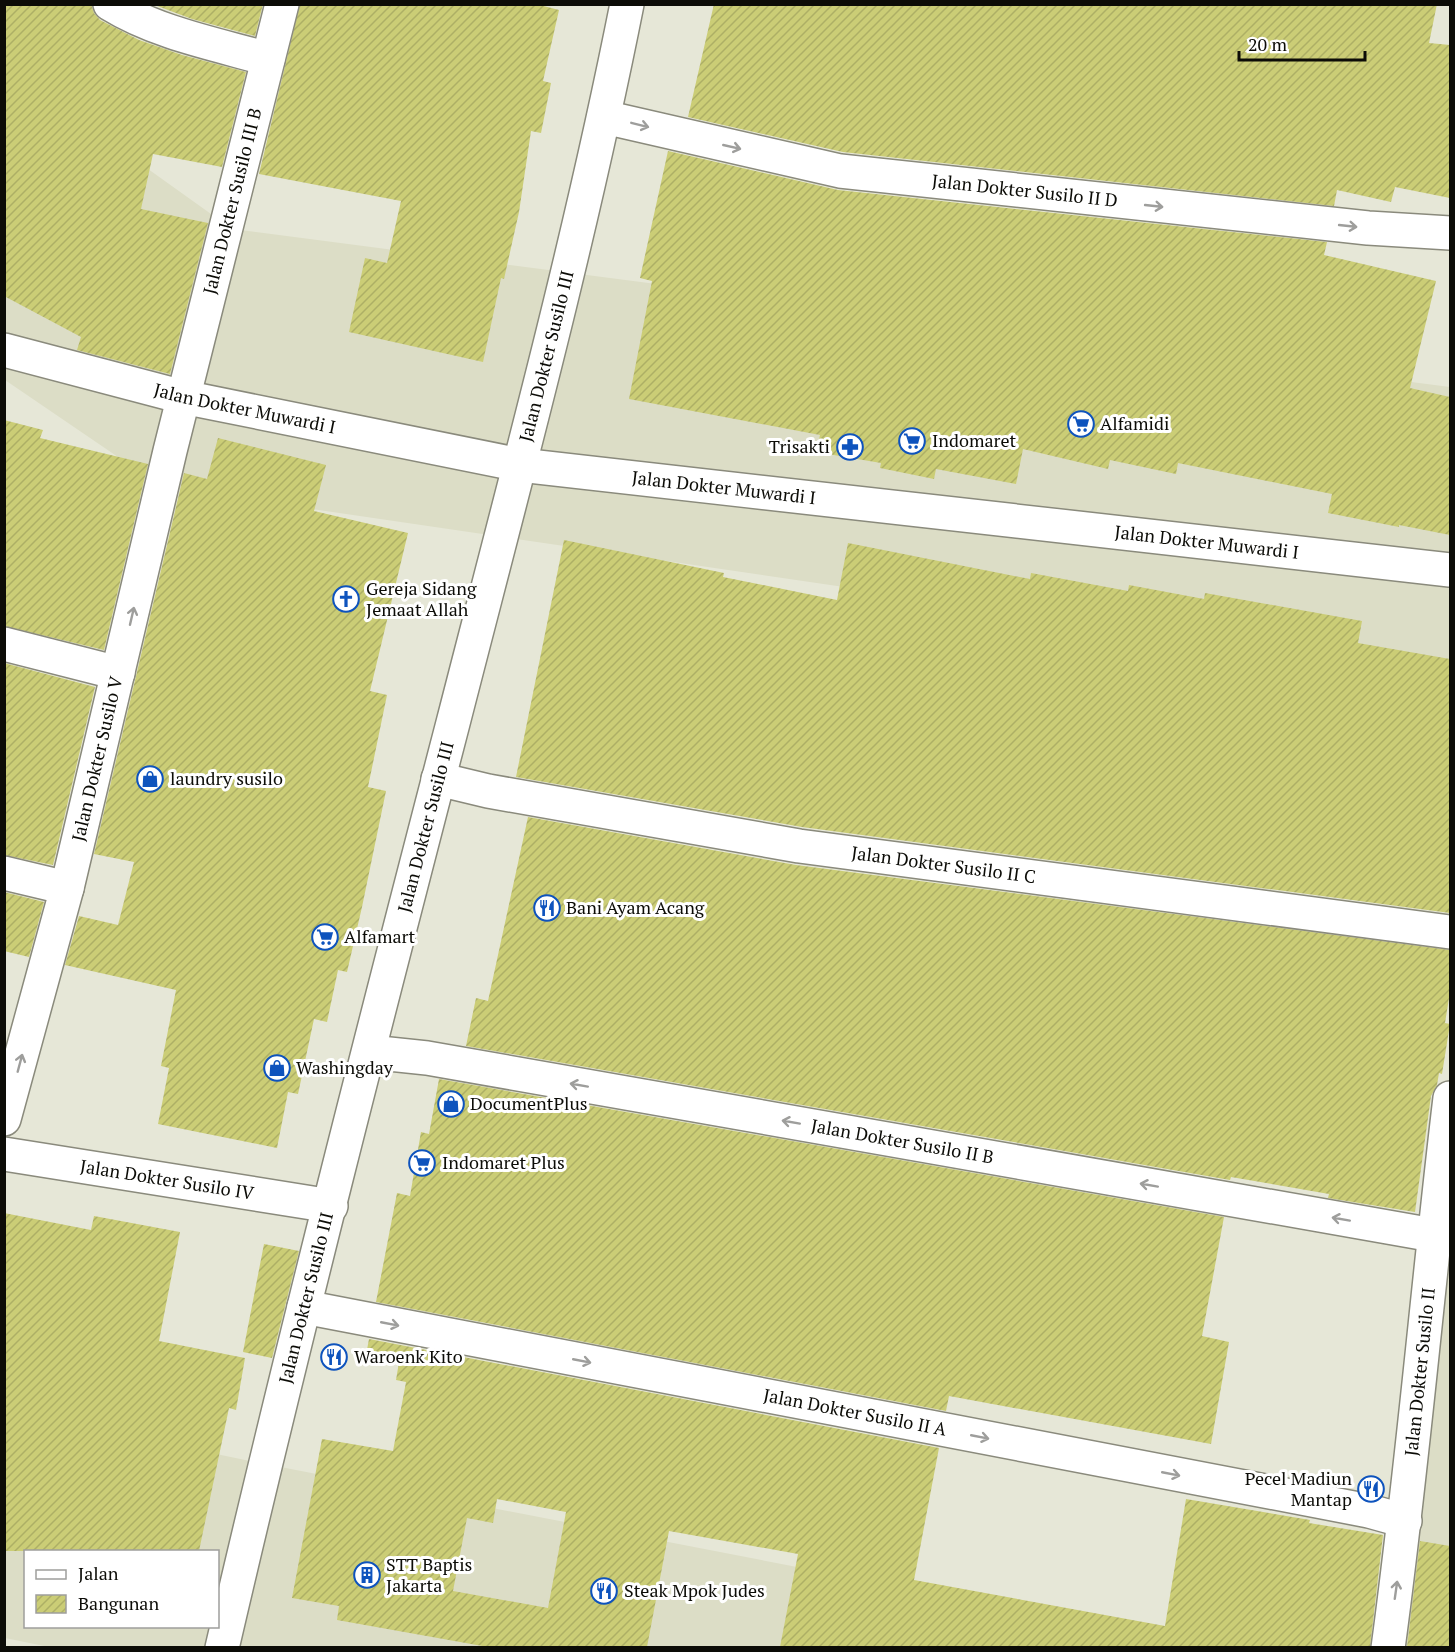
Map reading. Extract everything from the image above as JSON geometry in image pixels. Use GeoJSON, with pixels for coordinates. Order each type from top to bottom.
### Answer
{"type":"FeatureCollection","features":[{"type":"Feature","properties":{"kind":"street"},"geometry":{"type":"LineString","coordinates":[[110,4],[126,14],[176,33],[268,59]]}},
{"type":"Feature","properties":{"kind":"street","name":"Jalan Dokter Susilo III B"},"geometry":{"type":"LineString","coordinates":[[183,397],[282,4]]}},
{"type":"Feature","properties":{"kind":"street","name":"Jalan Dokter Susilo III"},"geometry":{"type":"LineString","coordinates":[[222,1647],[304,1307],[520,465],[604,117],[627,4]]}},
{"type":"Feature","properties":{"kind":"street","name":"Jalan Dokter Susilo II D"},"geometry":{"type":"LineString","coordinates":[[604,117],[840,171],[1356,227],[1450,233]]}},
{"type":"Feature","properties":{"kind":"street","name":"Jalan Dokter Muwardi I"},"geometry":{"type":"LineString","coordinates":[[4,350],[183,397],[520,465],[1450,570]]}},
{"type":"Feature","properties":{"kind":"street","name":"Jalan Dokter Susilo V"},"geometry":{"type":"LineString","coordinates":[[4,1119],[67,888],[183,397]]}},
{"type":"Feature","properties":{"kind":"street"},"geometry":{"type":"LineString","coordinates":[[4,644],[118,673]]}},
{"type":"Feature","properties":{"kind":"street","name":"Jalan Dokter Susilo II C"},"geometry":{"type":"LineString","coordinates":[[438,779],[488,791],[799,846],[1450,932]]}},
{"type":"Feature","properties":{"kind":"street"},"geometry":{"type":"LineString","coordinates":[[4,873],[67,888]]}},
{"type":"Feature","properties":{"kind":"street","name":"Jalan Dokter Susilo II B"},"geometry":{"type":"LineString","coordinates":[[370,1052],[427,1058],[1434,1235]]}},
{"type":"Feature","properties":{"kind":"street","name":"Jalan Dokter Susilo II"},"geometry":{"type":"LineString","coordinates":[[1388,1647],[1405,1521],[1450,1098]]}},
{"type":"Feature","properties":{"kind":"street","name":"Jalan Dokter Susilo IV"},"geometry":{"type":"LineString","coordinates":[[4,1154],[331,1206]]}},
{"type":"Feature","properties":{"kind":"street","name":"Jalan Dokter Susilo II A"},"geometry":{"type":"LineString","coordinates":[[304,1307],[1368,1511],[1405,1521]]}},
{"type":"Feature","properties":{"kind":"shaded area"},"geometry":{"type":"Polygon","coordinates":[[[4,66],[232,229],[1450,387],[1450,676],[162,487],[5,380],[4,66]]]}},
{"type":"Feature","properties":{"kind":"shaded area"},"geometry":{"type":"Polygon","coordinates":[[[1450,1221],[1450,1647],[1400,1647],[1450,1221]]]}},
{"type":"Feature","properties":{"kind":"shaded area"},"geometry":{"type":"Polygon","coordinates":[[[4,1410],[265,1464],[1211,1647],[54,1648],[5,1638],[4,1410]]]}},
{"type":"Feature","properties":{"kind":"building"},"geometry":{"type":"Polygon","coordinates":[[[4,4],[91,4],[100,20],[139,40],[182,55],[246,72],[222,167],[153,154],[141,209],[208,223],[170,374],[77,350],[81,337],[4,296],[4,4]]]}},
{"type":"Feature","properties":{"kind":"building"},"geometry":{"type":"Polygon","coordinates":[[[152,4],[263,4],[255,36],[192,19],[152,4]]]}},
{"type":"Feature","properties":{"kind":"building"},"geometry":{"type":"Polygon","coordinates":[[[300,4],[536,4],[559,10],[543,81],[551,83],[541,133],[531,131],[519,212],[504,279],[501,278],[483,362],[349,332],[365,258],[387,263],[401,201],[259,174],[300,4]]]}},
{"type":"Feature","properties":{"kind":"building"},"geometry":{"type":"Polygon","coordinates":[[[714,4],[1437,4],[1429,43],[1450,45],[1450,198],[1395,187],[1391,202],[1337,190],[1334,206],[843,152],[688,117],[714,4]]]}},
{"type":"Feature","properties":{"kind":"building"},"geometry":{"type":"Polygon","coordinates":[[[668,151],[838,190],[1327,242],[1324,255],[1436,281],[1410,388],[1450,397],[1450,535],[1328,513],[1332,494],[1178,463],[1176,474],[1110,460],[1108,469],[1023,449],[1016,484],[936,469],[934,479],[880,468],[881,463],[816,452],[820,435],[629,399],[652,281],[640,278],[668,151]]]}},
{"type":"Feature","properties":{"kind":"building"},"geometry":{"type":"Polygon","coordinates":[[[4,420],[43,430],[40,438],[148,464],[104,650],[4,626],[4,420]]]}},
{"type":"Feature","properties":{"kind":"building"},"geometry":{"type":"Polygon","coordinates":[[[218,438],[326,465],[314,511],[408,533],[370,691],[387,695],[368,787],[386,791],[362,907],[347,972],[338,970],[327,1022],[314,1019],[298,1094],[288,1092],[277,1148],[158,1124],[169,1068],[161,1066],[176,990],[65,965],[79,916],[118,925],[134,862],[94,854],[184,473],[207,479],[218,438]]]}},
{"type":"Feature","properties":{"kind":"building"},"geometry":{"type":"Polygon","coordinates":[[[564,540],[724,573],[723,577],[837,600],[848,543],[1030,579],[1031,573],[1128,591],[1129,585],[1204,599],[1205,593],[1362,621],[1358,643],[1450,659],[1450,913],[802,827],[516,777],[564,540]]]}},
{"type":"Feature","properties":{"kind":"building"},"geometry":{"type":"Polygon","coordinates":[[[4,663],[95,687],[53,865],[4,855],[4,663]]]}},
{"type":"Feature","properties":{"kind":"building"},"geometry":{"type":"Polygon","coordinates":[[[528,817],[796,865],[1450,950],[1450,992],[1445,1023],[1450,1024],[1442,1074],[1439,1073],[1437,1085],[1431,1096],[1415,1212],[1328,1198],[1329,1194],[1231,1177],[1230,1180],[466,1046],[476,998],[488,1001],[528,817]]]}},
{"type":"Feature","properties":{"kind":"building"},"geometry":{"type":"Polygon","coordinates":[[[4,892],[44,902],[29,957],[4,951],[4,892]]]}},
{"type":"Feature","properties":{"kind":"building"},"geometry":{"type":"Polygon","coordinates":[[[439,1079],[1224,1217],[1202,1336],[1229,1342],[1211,1444],[949,1396],[946,1411],[376,1302],[397,1193],[410,1196],[421,1132],[429,1134],[439,1079]]]}},
{"type":"Feature","properties":{"kind":"building"},"geometry":{"type":"Polygon","coordinates":[[[4,1213],[91,1230],[94,1216],[180,1232],[159,1341],[245,1358],[236,1410],[229,1408],[199,1550],[4,1551],[4,1213]]]}},
{"type":"Feature","properties":{"kind":"building"},"geometry":{"type":"Polygon","coordinates":[[[264,1244],[299,1251],[272,1358],[243,1352],[264,1244]]]}},
{"type":"Feature","properties":{"kind":"building"},"geometry":{"type":"Polygon","coordinates":[[[369,1339],[939,1448],[914,1580],[1165,1626],[1186,1499],[1383,1535],[1370,1647],[780,1647],[798,1554],[669,1531],[647,1647],[488,1647],[337,1620],[339,1606],[292,1598],[322,1439],[393,1451],[406,1382],[396,1380],[399,1362],[366,1355],[369,1339]],[[497,1499],[493,1523],[467,1518],[453,1591],[548,1608],[566,1512],[497,1499]]]}},
{"type":"Feature","properties":{"kind":"building"},"geometry":{"type":"Polygon","coordinates":[[[1420,1541],[1450,1546],[1450,1647],[1407,1647],[1420,1541]]]}},
{"type":"Feature","properties":{"kind":"place","name":"Alfamidi"},"geometry":{"type":"Point","coordinates":[1081,424]}},
{"type":"Feature","properties":{"kind":"place","name":"Indomaret"},"geometry":{"type":"Point","coordinates":[912,441]}},
{"type":"Feature","properties":{"kind":"place","name":"Trisakti"},"geometry":{"type":"Point","coordinates":[850,447]}},
{"type":"Feature","properties":{"kind":"place","name":"Gereja Sidang Jemaat Allah"},"geometry":{"type":"Point","coordinates":[346,599]}},
{"type":"Feature","properties":{"kind":"place","name":"laundry susilo"},"geometry":{"type":"Point","coordinates":[150,779]}},
{"type":"Feature","properties":{"kind":"place","name":"Bani Ayam Acang"},"geometry":{"type":"Point","coordinates":[547,908]}},
{"type":"Feature","properties":{"kind":"place","name":"Alfamart"},"geometry":{"type":"Point","coordinates":[325,937]}},
{"type":"Feature","properties":{"kind":"place","name":"Washingday"},"geometry":{"type":"Point","coordinates":[277,1068]}},
{"type":"Feature","properties":{"kind":"place","name":"DocumentPlus"},"geometry":{"type":"Point","coordinates":[451,1104]}},
{"type":"Feature","properties":{"kind":"place","name":"Indomaret Plus"},"geometry":{"type":"Point","coordinates":[422,1163]}},
{"type":"Feature","properties":{"kind":"place","name":"Waroenk Kito"},"geometry":{"type":"Point","coordinates":[334,1357]}},
{"type":"Feature","properties":{"kind":"place","name":"Pecel Madiun Mantap"},"geometry":{"type":"Point","coordinates":[1371,1489]}},
{"type":"Feature","properties":{"kind":"place","name":"STT Baptis Jakarta"},"geometry":{"type":"Point","coordinates":[367,1575]}},
{"type":"Feature","properties":{"kind":"place","name":"Steak Mpok Judes"},"geometry":{"type":"Point","coordinates":[604,1591]}}]}
